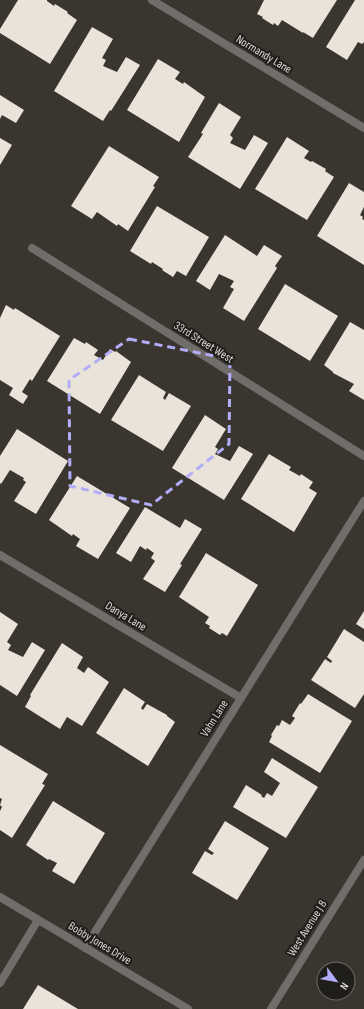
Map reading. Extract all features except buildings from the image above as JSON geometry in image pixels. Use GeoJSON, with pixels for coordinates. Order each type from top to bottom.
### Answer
{"type":"FeatureCollection","features":[{"type":"Feature","properties":{"kind":"street","name":"Normandy Lane"},"geometry":{"type":"LineString","coordinates":[[152,0],[364,128]]}},
{"type":"Feature","properties":{"kind":"street","name":"33rd Street West"},"geometry":{"type":"LineString","coordinates":[[32,248],[364,456]]}},
{"type":"Feature","properties":{"kind":"street","name":"Vahn Lane"},"geometry":{"type":"LineString","coordinates":[[85,948],[364,501]]}},
{"type":"Feature","properties":{"kind":"street","name":"Danya Lane"},"geometry":{"type":"LineString","coordinates":[[0,555],[241,698]]}},
{"type":"Feature","properties":{"kind":"street","name":"West Avenue J 8"},"geometry":{"type":"LineString","coordinates":[[270,1009],[364,860]]}},
{"type":"Feature","properties":{"kind":"street","name":"Bobby Jones Drive"},"geometry":{"type":"LineString","coordinates":[[0,897],[188,1009]]}},
{"type":"Feature","properties":{"kind":"street"},"geometry":{"type":"LineString","coordinates":[[0,982],[38,920]]}},
{"type":"Feature","properties":{"kind":"highlighted area"},"geometry":{"type":"Polygon","coordinates":[[[129,339],[230,359],[229,444],[151,505],[70,486],[69,380],[129,339]]]}}]}
